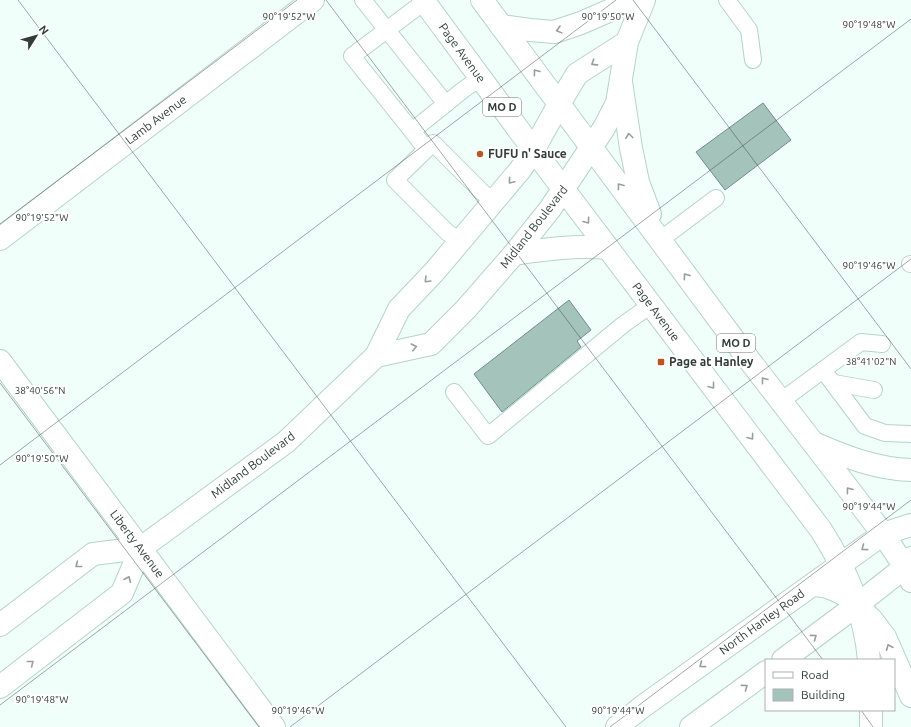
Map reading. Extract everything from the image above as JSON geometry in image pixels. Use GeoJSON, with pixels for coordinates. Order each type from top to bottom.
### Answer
{"type":"FeatureCollection","features":[{"type":"Feature","properties":{"kind":"main road","name":"Lamb Avenue"},"geometry":{"type":"LineString","coordinates":[[0,239],[312,0]]}},
{"type":"Feature","properties":{"kind":"main road","name":"MO D"},"geometry":{"type":"LineString","coordinates":[[482,0],[742,352],[909,569]]}},
{"type":"Feature","properties":{"kind":"main road"},"geometry":{"type":"LineString","coordinates":[[500,26],[554,32],[581,23],[634,0]]}},
{"type":"Feature","properties":{"kind":"main road","name":"Midland Boulevard"},"geometry":{"type":"LineString","coordinates":[[376,356],[431,344],[466,308],[514,254],[550,209],[604,128],[617,103],[627,42],[644,0]]}},
{"type":"Feature","properties":{"kind":"main road","name":"Page Avenue"},"geometry":{"type":"LineString","coordinates":[[423,1],[821,530],[841,565],[858,605],[867,640],[869,659]]}},
{"type":"Feature","properties":{"kind":"main road","name":"Midland Boulevard"},"geometry":{"type":"LineString","coordinates":[[0,625],[93,554],[141,548],[286,442],[376,356],[399,309],[462,241],[520,170],[534,149],[577,74],[627,42]]}},
{"type":"Feature","properties":{"kind":"main road"},"geometry":{"type":"LineString","coordinates":[[621,82],[631,148],[638,182],[660,240]]}},
{"type":"Feature","properties":{"kind":"main road"},"geometry":{"type":"LineString","coordinates":[[514,254],[570,247],[588,246],[608,248]]}},
{"type":"Feature","properties":{"kind":"main road","name":"Liberty Avenue"},"geometry":{"type":"LineString","coordinates":[[0,361],[274,727]]}},
{"type":"Feature","properties":{"kind":"main road"},"geometry":{"type":"LineString","coordinates":[[814,444],[854,460],[898,470],[911,470]]}},
{"type":"Feature","properties":{"kind":"main road","name":"North Hanley Road"},"geometry":{"type":"LineString","coordinates":[[617,727],[642,707],[883,534],[911,524]]}},
{"type":"Feature","properties":{"kind":"main road"},"geometry":{"type":"LineString","coordinates":[[0,687],[122,593],[141,548]]}},
{"type":"Feature","properties":{"kind":"main road"},"geometry":{"type":"LineString","coordinates":[[784,659],[909,569]]}},
{"type":"Feature","properties":{"kind":"main road"},"geometry":{"type":"LineString","coordinates":[[814,585],[824,586],[835,590],[847,596],[858,605],[885,637],[895,659]]}},
{"type":"Feature","properties":{"kind":"main road"},"geometry":{"type":"LineString","coordinates":[[895,660],[911,696]]}},
{"type":"Feature","properties":{"kind":"main road"},"geometry":{"type":"LineString","coordinates":[[691,727],[765,673]]}},
{"type":"Feature","properties":{"kind":"main road"},"geometry":{"type":"LineString","coordinates":[[871,711],[871,727]]}},
{"type":"Feature","properties":{"kind":"lane"},"geometry":{"type":"LineString","coordinates":[[363,0],[446,104]]}},
{"type":"Feature","properties":{"kind":"lane"},"geometry":{"type":"LineString","coordinates":[[727,0],[749,30],[753,60]]}},
{"type":"Feature","properties":{"kind":"lane"},"geometry":{"type":"LineString","coordinates":[[423,1],[388,30],[352,56],[426,149]]}},
{"type":"Feature","properties":{"kind":"lane"},"geometry":{"type":"LineString","coordinates":[[412,131],[480,78]]}},
{"type":"Feature","properties":{"kind":"lane"},"geometry":{"type":"LineString","coordinates":[[462,241],[448,233],[395,180],[433,143],[482,192],[494,201]]}},
{"type":"Feature","properties":{"kind":"lane"},"geometry":{"type":"LineString","coordinates":[[660,240],[716,198]]}},
{"type":"Feature","properties":{"kind":"lane"},"geometry":{"type":"LineString","coordinates":[[454,392],[488,436],[624,324],[651,305]]}},
{"type":"Feature","properties":{"kind":"lane"},"geometry":{"type":"LineString","coordinates":[[781,401],[861,342],[882,344]]}},
{"type":"Feature","properties":{"kind":"lane"},"geometry":{"type":"LineString","coordinates":[[823,370],[865,426],[884,432],[911,434]]}},
{"type":"Feature","properties":{"kind":"lane"},"geometry":{"type":"LineString","coordinates":[[834,383],[874,390]]}},
{"type":"Feature","properties":{"kind":"building"},"geometry":{"type":"Polygon","coordinates":[[[763,103],[791,140],[725,190],[696,152],[763,103]]]}},
{"type":"Feature","properties":{"kind":"building"},"geometry":{"type":"Polygon","coordinates":[[[569,300],[591,330],[577,341],[581,347],[502,412],[474,374],[569,300]]]}},
{"type":"Feature","properties":{"kind":"place","name":"FUFU n' Sauce"},"geometry":{"type":"Point","coordinates":[480,154]}},
{"type":"Feature","properties":{"kind":"place","name":"Page at Hanley"},"geometry":{"type":"Point","coordinates":[661,362]}}]}
